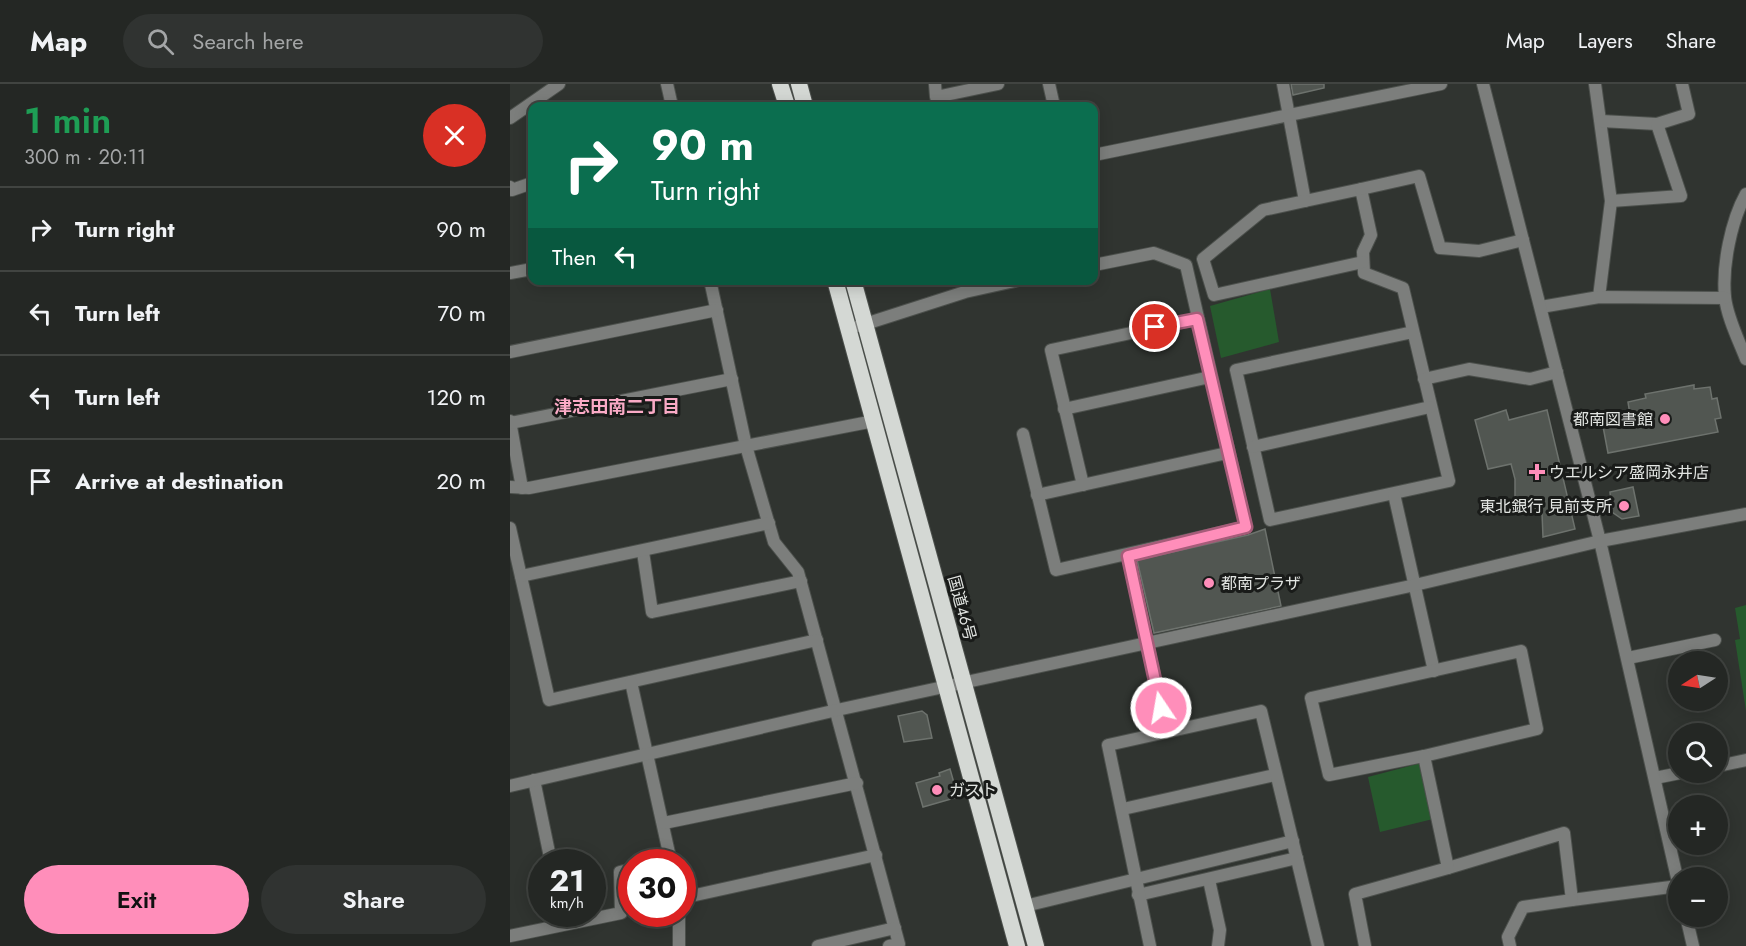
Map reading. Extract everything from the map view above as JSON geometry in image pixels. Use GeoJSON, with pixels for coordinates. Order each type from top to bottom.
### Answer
{"type":"FeatureCollection","features":[{"type":"Feature","properties":{"kind":"highway"},"geometry":{"type":"LineString","coordinates":[[780,84],[786,102]]}},
{"type":"Feature","properties":{"kind":"highway"},"geometry":{"type":"LineString","coordinates":[[799,84],[804,102]]}},
{"type":"Feature","properties":{"kind":"highway","name":"国道46号"},"geometry":{"type":"LineString","coordinates":[[837,285],[856,326],[964,681],[1036,946]]}},
{"type":"Feature","properties":{"kind":"highway","name":"国道46号"},"geometry":{"type":"LineString","coordinates":[[853,285],[856,326],[874,421],[1017,946]]}},
{"type":"Feature","properties":{"kind":"street"},"geometry":{"type":"LineString","coordinates":[[533,102],[559,84]]}},
{"type":"Feature","properties":{"kind":"street"},"geometry":{"type":"LineString","coordinates":[[667,84],[671,102]]}},
{"type":"Feature","properties":{"kind":"street"},"geometry":{"type":"LineString","coordinates":[[935,84],[936,97],[998,84]]}},
{"type":"Feature","properties":{"kind":"street"},"geometry":{"type":"LineString","coordinates":[[1049,84],[1053,102]]}},
{"type":"Feature","properties":{"kind":"street"},"geometry":{"type":"LineString","coordinates":[[1283,84],[1305,201]]}},
{"type":"Feature","properties":{"kind":"street"},"geometry":{"type":"LineString","coordinates":[[1098,154],[1441,84]]}},
{"type":"Feature","properties":{"kind":"street"},"geometry":{"type":"LineString","coordinates":[[1483,84],[1600,541],[1674,867]]}},
{"type":"Feature","properties":{"kind":"street"},"geometry":{"type":"LineString","coordinates":[[1594,84],[1611,201],[1599,297]]}},
{"type":"Feature","properties":{"kind":"street"},"geometry":{"type":"LineString","coordinates":[[1601,121],[1657,124],[1689,114],[1682,84]]}},
{"type":"Feature","properties":{"kind":"street"},"geometry":{"type":"LineString","coordinates":[[510,118],[528,106]]}},
{"type":"Feature","properties":{"kind":"street"},"geometry":{"type":"LineString","coordinates":[[1611,201],[1681,196],[1657,124]]}},
{"type":"Feature","properties":{"kind":"street"},"geometry":{"type":"LineString","coordinates":[[1364,262],[1214,295],[1203,259],[1263,210],[1419,176],[1440,248],[1479,251],[1523,240]]}},
{"type":"Feature","properties":{"kind":"street"},"geometry":{"type":"LineString","coordinates":[[510,187],[512,190],[528,184]]}},
{"type":"Feature","properties":{"kind":"street"},"geometry":{"type":"LineString","coordinates":[[1361,189],[1371,235],[1363,252],[1364,273],[1403,288],[1449,481],[1270,520],[1236,370],[1413,332]]}},
{"type":"Feature","properties":{"kind":"street"},"geometry":{"type":"LineString","coordinates":[[1746,194],[1727,260],[1725,298],[1746,359]]}},
{"type":"Feature","properties":{"kind":"street"},"geometry":{"type":"LineString","coordinates":[[1023,434],[1056,570],[1128,556],[1246,527],[1227,453],[1186,266],[1154,253],[1098,264]]}},
{"type":"Feature","properties":{"kind":"street"},"geometry":{"type":"LineString","coordinates":[[510,273],[528,270]]}},
{"type":"Feature","properties":{"kind":"street"},"geometry":{"type":"LineString","coordinates":[[712,285],[746,446],[774,542],[798,572],[801,581],[857,783],[899,944],[889,946]]}},
{"type":"Feature","properties":{"kind":"street"},"geometry":{"type":"LineString","coordinates":[[856,326],[965,292],[996,285]]}},
{"type":"Feature","properties":{"kind":"street"},"geometry":{"type":"LineString","coordinates":[[1540,307],[1599,297],[1725,298]]}},
{"type":"Feature","properties":{"kind":"street"},"geometry":{"type":"LineString","coordinates":[[510,352],[717,310]]}},
{"type":"Feature","properties":{"kind":"street"},"geometry":{"type":"LineString","coordinates":[[1083,485],[1051,350],[1197,319]]}},
{"type":"Feature","properties":{"kind":"street"},"geometry":{"type":"LineString","coordinates":[[1424,379],[1469,369],[1530,379],[1557,372]]}},
{"type":"Feature","properties":{"kind":"street"},"geometry":{"type":"LineString","coordinates":[[1064,409],[1210,377]]}},
{"type":"Feature","properties":{"kind":"street"},"geometry":{"type":"LineString","coordinates":[[732,379],[510,422],[516,487],[874,421]]}},
{"type":"Feature","properties":{"kind":"street"},"geometry":{"type":"LineString","coordinates":[[1253,447],[1430,407]]}},
{"type":"Feature","properties":{"kind":"street"},"geometry":{"type":"LineString","coordinates":[[1037,495],[1227,453]]}},
{"type":"Feature","properties":{"kind":"street"},"geometry":{"type":"LineString","coordinates":[[1394,494],[1434,671]]}},
{"type":"Feature","properties":{"kind":"street"},"geometry":{"type":"LineString","coordinates":[[510,786],[964,681],[1415,585],[1600,541],[1746,514]]}},
{"type":"Feature","properties":{"kind":"street"},"geometry":{"type":"LineString","coordinates":[[521,576],[643,552],[769,523]]}},
{"type":"Feature","properties":{"kind":"street"},"geometry":{"type":"LineString","coordinates":[[510,528],[549,700],[817,640]]}},
{"type":"Feature","properties":{"kind":"street"},"geometry":{"type":"LineString","coordinates":[[643,552],[652,612],[801,581]]}},
{"type":"Feature","properties":{"kind":"street"},"geometry":{"type":"LineString","coordinates":[[1128,556],[1166,730]]}},
{"type":"Feature","properties":{"kind":"street"},"geometry":{"type":"LineString","coordinates":[[1628,658],[1715,640]]}},
{"type":"Feature","properties":{"kind":"street"},"geometry":{"type":"LineString","coordinates":[[1521,651],[1537,729],[1424,756],[1329,775],[1311,698],[1521,651]]}},
{"type":"Feature","properties":{"kind":"street"},"geometry":{"type":"LineString","coordinates":[[631,682],[664,823],[667,849]]}},
{"type":"Feature","properties":{"kind":"street"},"geometry":{"type":"LineString","coordinates":[[1150,946],[1108,745],[1166,730],[1261,711],[1318,946]]}},
{"type":"Feature","properties":{"kind":"street"},"geometry":{"type":"LineString","coordinates":[[1424,756],[1448,868]]}},
{"type":"Feature","properties":{"kind":"street"},"geometry":{"type":"LineString","coordinates":[[1728,764],[1746,760]]}},
{"type":"Feature","properties":{"kind":"street"},"geometry":{"type":"LineString","coordinates":[[1123,809],[1275,775]]}},
{"type":"Feature","properties":{"kind":"street"},"geometry":{"type":"LineString","coordinates":[[1655,778],[1668,775]]}},
{"type":"Feature","properties":{"kind":"street"},"geometry":{"type":"LineString","coordinates":[[534,780],[548,849]]}},
{"type":"Feature","properties":{"kind":"street"},"geometry":{"type":"LineString","coordinates":[[664,823],[857,783]]}},
{"type":"Feature","properties":{"kind":"street"},"geometry":{"type":"LineString","coordinates":[[1365,946],[1355,894],[1564,833],[1572,900]]}},
{"type":"Feature","properties":{"kind":"street"},"geometry":{"type":"LineString","coordinates":[[1025,906],[1293,841]]}},
{"type":"Feature","properties":{"kind":"street"},"geometry":{"type":"LineString","coordinates":[[696,895],[876,855]]}},
{"type":"Feature","properties":{"kind":"street"},"geometry":{"type":"LineString","coordinates":[[1138,895],[1297,858]]}},
{"type":"Feature","properties":{"kind":"street"},"geometry":{"type":"LineString","coordinates":[[1209,880],[1220,930],[1218,946]]}},
{"type":"Feature","properties":{"kind":"street"},"geometry":{"type":"LineString","coordinates":[[1510,946],[1508,937],[1523,907],[1668,886]]}},
{"type":"Feature","properties":{"kind":"street"},"geometry":{"type":"LineString","coordinates":[[510,936],[538,927]]}},
{"type":"Feature","properties":{"kind":"street"},"geometry":{"type":"LineString","coordinates":[[679,927],[679,946]]}},
{"type":"Feature","properties":{"kind":"street"},"geometry":{"type":"LineString","coordinates":[[1689,927],[1693,946]]}},
{"type":"Feature","properties":{"kind":"street"},"geometry":{"type":"LineString","coordinates":[[818,946],[895,928]]}},
{"type":"Feature","properties":{"kind":"green space"},"geometry":{"type":"Polygon","coordinates":[[[1270,289],[1279,342],[1221,358],[1210,306],[1270,289]]]}},
{"type":"Feature","properties":{"kind":"green space"},"geometry":{"type":"Polygon","coordinates":[[[1746,605],[1746,711],[1735,640],[1740,639],[1735,608],[1746,605]]]}},
{"type":"Feature","properties":{"kind":"green space"},"geometry":{"type":"Polygon","coordinates":[[[1421,763],[1433,819],[1380,832],[1368,777],[1421,763]]]}},
{"type":"Feature","properties":{"kind":"building"},"geometry":{"type":"Polygon","coordinates":[[[1291,84],[1324,84],[1324,88],[1293,95],[1291,84]]]}},
{"type":"Feature","properties":{"kind":"building","name":"都南図書館"},"geometry":{"type":"Polygon","coordinates":[[[1694,385],[1694,389],[1710,387],[1712,399],[1717,398],[1721,418],[1715,419],[1718,432],[1608,453],[1602,421],[1630,415],[1628,402],[1646,398],[1645,394],[1694,385]]]}},
{"type":"Feature","properties":{"kind":"building","name":"ウエルシア盛岡永井店"},"geometry":{"type":"Polygon","coordinates":[[[1506,410],[1509,420],[1547,410],[1575,529],[1543,537],[1542,513],[1515,508],[1515,479],[1511,464],[1488,469],[1475,420],[1506,410]]]}},
{"type":"Feature","properties":{"kind":"building","name":"東北銀行 見前支所"},"geometry":{"type":"Polygon","coordinates":[[[1633,487],[1639,516],[1622,519],[1612,512],[1610,492],[1633,487]]]}},
{"type":"Feature","properties":{"kind":"building","name":"都南プラザ"},"geometry":{"type":"Polygon","coordinates":[[[1265,529],[1281,606],[1154,633],[1137,560],[1248,535],[1265,529]]]}},
{"type":"Feature","properties":{"kind":"building"},"geometry":{"type":"Polygon","coordinates":[[[922,711],[927,715],[932,738],[904,742],[898,716],[922,711]]]}},
{"type":"Feature","properties":{"kind":"building","name":"ガスト"},"geometry":{"type":"Polygon","coordinates":[[[950,769],[958,797],[923,807],[916,783],[940,776],[939,773],[950,769]]]}},
{"type":"Feature","properties":{"kind":"place","name":"都南図書館"},"geometry":{"type":"Point","coordinates":[1665,419]}},
{"type":"Feature","properties":{"kind":"place","name":"ウエルシア盛岡永井店"},"geometry":{"type":"Point","coordinates":[1537,472]}},
{"type":"Feature","properties":{"kind":"place","name":"東北銀行 見前支所"},"geometry":{"type":"Point","coordinates":[1624,506]}},
{"type":"Feature","properties":{"kind":"place","name":"都南プラザ"},"geometry":{"type":"Point","coordinates":[1209,583]}},
{"type":"Feature","properties":{"kind":"place","name":"ガスト"},"geometry":{"type":"Point","coordinates":[937,790]}},
{"type":"Feature","properties":{"kind":"district","name":"津志田南二丁目"},"geometry":{"type":"Point","coordinates":[617,407]}},
{"type":"Feature","properties":{"kind":"route"},"geometry":{"type":"LineString","coordinates":[[1155,327],[1197,319],[1246,527],[1128,556],[1161,708]]}}]}
